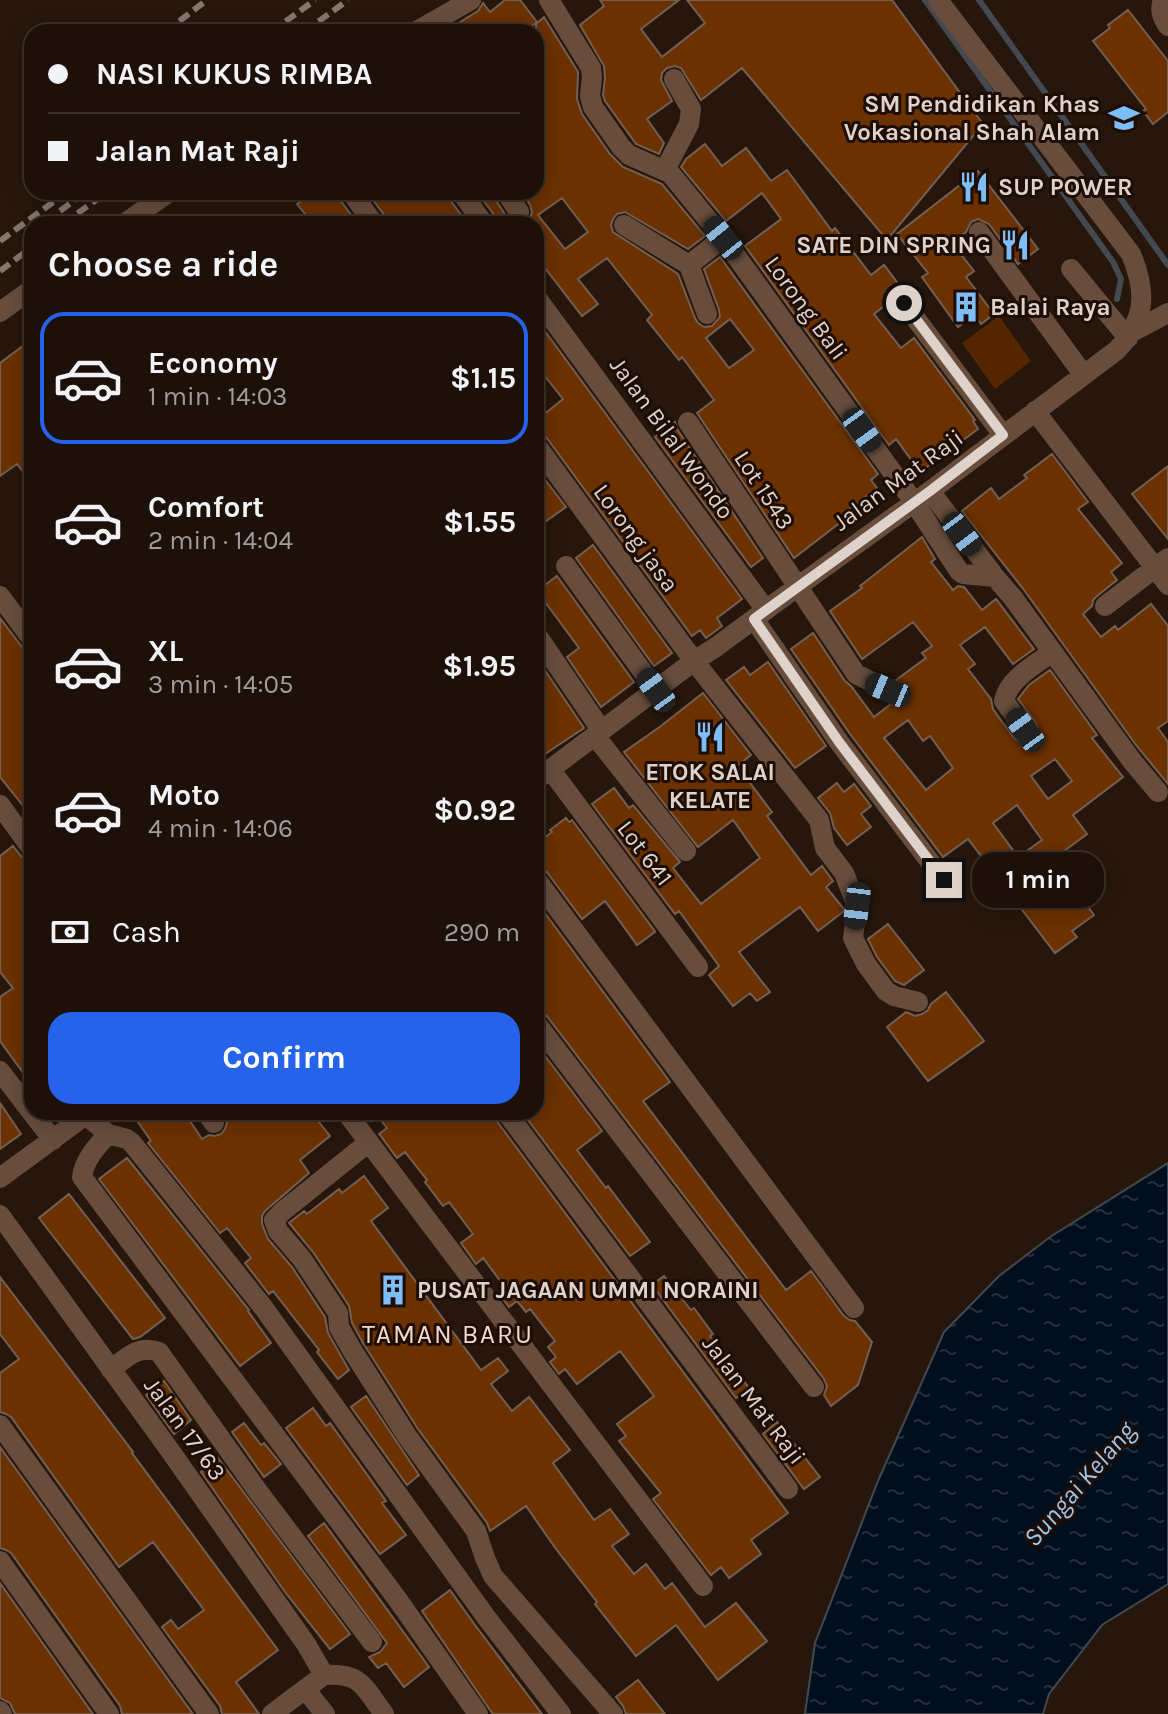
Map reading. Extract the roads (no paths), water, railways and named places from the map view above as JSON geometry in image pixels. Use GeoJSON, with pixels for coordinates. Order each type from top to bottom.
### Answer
{"type":"FeatureCollection","features":[{"type":"Feature","properties":{"kind":"street"},"geometry":{"type":"LineString","coordinates":[[429,24],[471,0]]}},
{"type":"Feature","properties":{"kind":"street","name":"Lorong Bali"},"geometry":{"type":"LineString","coordinates":[[549,0],[591,68],[590,96],[593,107],[621,147],[629,155],[670,173],[922,496],[959,571],[995,577],[1053,652]]}},
{"type":"Feature","properties":{"kind":"street"},"geometry":{"type":"LineString","coordinates":[[938,0],[1131,254],[1142,292],[1139,314],[1130,335],[1071,269]]}},
{"type":"Feature","properties":{"kind":"street"},"geometry":{"type":"LineString","coordinates":[[1163,0],[1162,18],[1168,26]]}},
{"type":"Feature","properties":{"kind":"street"},"geometry":{"type":"LineString","coordinates":[[665,170],[689,124],[691,109],[674,79]]}},
{"type":"Feature","properties":{"kind":"street"},"geometry":{"type":"LineString","coordinates":[[135,216],[158,200]]}},
{"type":"Feature","properties":{"kind":"street"},"geometry":{"type":"LineString","coordinates":[[511,200],[519,212]]}},
{"type":"Feature","properties":{"kind":"street"},"geometry":{"type":"LineString","coordinates":[[624,225],[689,265],[707,314]]}},
{"type":"Feature","properties":{"kind":"street"},"geometry":{"type":"LineString","coordinates":[[979,232],[1083,374]]}},
{"type":"Feature","properties":{"kind":"street"},"geometry":{"type":"LineString","coordinates":[[689,265],[723,238]]}},
{"type":"Feature","properties":{"kind":"street"},"geometry":{"type":"LineString","coordinates":[[0,312],[24,295]]}},
{"type":"Feature","properties":{"kind":"street"},"geometry":{"type":"LineString","coordinates":[[904,303],[1003,435]]}},
{"type":"Feature","properties":{"kind":"street","name":"Jalan Bilal Wondo"},"geometry":{"type":"LineString","coordinates":[[544,308],[760,614]]}},
{"type":"Feature","properties":{"kind":"street","name":"Jalan Mat Raji"},"geometry":{"type":"LineString","coordinates":[[544,773],[922,496],[1117,350],[1130,335],[1168,313]]}},
{"type":"Feature","properties":{"kind":"street"},"geometry":{"type":"LineString","coordinates":[[1035,411],[1161,563],[1168,585]]}},
{"type":"Feature","properties":{"kind":"street","name":"Lot 1543"},"geometry":{"type":"LineString","coordinates":[[688,422],[856,674],[888,690]]}},
{"type":"Feature","properties":{"kind":"street","name":"Lorong jasa"},"geometry":{"type":"LineString","coordinates":[[544,456],[694,661],[819,820],[825,848],[844,873],[857,906],[853,938],[866,964],[886,991],[918,1002]]}},
{"type":"Feature","properties":{"kind":"street"},"geometry":{"type":"LineString","coordinates":[[1105,606],[1161,563]]}},
{"type":"Feature","properties":{"kind":"street"},"geometry":{"type":"LineString","coordinates":[[566,566],[656,690]]}},
{"type":"Feature","properties":{"kind":"street"},"geometry":{"type":"LineString","coordinates":[[0,596],[24,628]]}},
{"type":"Feature","properties":{"kind":"street"},"geometry":{"type":"LineString","coordinates":[[760,614],[839,742],[944,880]]}},
{"type":"Feature","properties":{"kind":"street"},"geometry":{"type":"LineString","coordinates":[[544,647],[599,734],[686,851]]}},
{"type":"Feature","properties":{"kind":"street"},"geometry":{"type":"LineString","coordinates":[[1025,730],[1004,701],[1005,695],[1021,675],[1053,652],[1158,792]]}},
{"type":"Feature","properties":{"kind":"street","name":"Lot 641"},"geometry":{"type":"LineString","coordinates":[[544,781],[698,967]]}},
{"type":"Feature","properties":{"kind":"street"},"geometry":{"type":"LineString","coordinates":[[0,805],[24,838]]}},
{"type":"Feature","properties":{"kind":"street"},"geometry":{"type":"LineString","coordinates":[[544,890],[854,1308]]}},
{"type":"Feature","properties":{"kind":"street"},"geometry":{"type":"LineString","coordinates":[[544,1033],[814,1387]]}},
{"type":"Feature","properties":{"kind":"street"},"geometry":{"type":"LineString","coordinates":[[0,1071],[24,1102]]}},
{"type":"Feature","properties":{"kind":"street"},"geometry":{"type":"LineString","coordinates":[[38,1120],[53,1140]]}},
{"type":"Feature","properties":{"kind":"street"},"geometry":{"type":"LineString","coordinates":[[0,1178],[79,1120]]}},
{"type":"Feature","properties":{"kind":"street"},"geometry":{"type":"LineString","coordinates":[[95,1120],[108,1134],[132,1143],[253,1295],[486,1617],[561,1714]]}},
{"type":"Feature","properties":{"kind":"street"},"geometry":{"type":"LineString","coordinates":[[352,1120],[703,1586]]}},
{"type":"Feature","properties":{"kind":"street","name":"Jalan Mat Raji"},"geometry":{"type":"LineString","coordinates":[[512,1120],[788,1489]]}},
{"type":"Feature","properties":{"kind":"street"},"geometry":{"type":"LineString","coordinates":[[108,1134],[83,1168],[82,1177],[398,1600],[478,1714]]}},
{"type":"Feature","properties":{"kind":"street"},"geometry":{"type":"LineString","coordinates":[[369,1142],[283,1211],[274,1220],[278,1231],[302,1259],[338,1313],[339,1327],[407,1436],[476,1531],[493,1576],[613,1714]]}},
{"type":"Feature","properties":{"kind":"street","name":"Jalan 17/63"},"geometry":{"type":"LineString","coordinates":[[0,1215],[306,1644],[324,1675]]}},
{"type":"Feature","properties":{"kind":"street"},"geometry":{"type":"LineString","coordinates":[[111,1370],[132,1353],[151,1349],[159,1352],[257,1490],[372,1642]]}},
{"type":"Feature","properties":{"kind":"street"},"geometry":{"type":"LineString","coordinates":[[0,1425],[209,1714]]}},
{"type":"Feature","properties":{"kind":"street"},"geometry":{"type":"LineString","coordinates":[[0,1561],[109,1714]]}},
{"type":"Feature","properties":{"kind":"street"},"geometry":{"type":"LineString","coordinates":[[272,1714],[324,1675],[342,1674],[360,1681],[384,1714]]}},
{"type":"Feature","properties":{"kind":"street"},"geometry":{"type":"LineString","coordinates":[[305,1689],[325,1714]]}},
{"type":"Feature","properties":{"kind":"water","name":"Sungai Kelang"},"geometry":{"type":"Polygon","coordinates":[[[1168,1163],[1168,1584],[1102,1625],[1049,1694],[1043,1714],[805,1714],[815,1643],[878,1481],[944,1332],[999,1276],[1050,1237],[1168,1163]]]}},
{"type":"Feature","properties":{"kind":"waterway"},"geometry":{"type":"LineString","coordinates":[[925,0],[1113,262],[1121,279],[1117,299]]}},
{"type":"Feature","properties":{"kind":"waterway"},"geometry":{"type":"LineString","coordinates":[[979,0],[1168,265]]}},
{"type":"Feature","properties":{"kind":"railway"},"geometry":{"type":"LineString","coordinates":[[176,24],[207,0]]}},
{"type":"Feature","properties":{"kind":"railway"},"geometry":{"type":"LineString","coordinates":[[282,24],[315,0]]}},
{"type":"Feature","properties":{"kind":"railway"},"geometry":{"type":"LineString","coordinates":[[315,24],[348,0]]}},
{"type":"Feature","properties":{"kind":"railway"},"geometry":{"type":"LineString","coordinates":[[34,216],[56,200]]}},
{"type":"Feature","properties":{"kind":"railway"},"geometry":{"type":"LineString","coordinates":[[60,211],[75,200]]}},
{"type":"Feature","properties":{"kind":"railway"},"geometry":{"type":"LineString","coordinates":[[74,216],[96,200]]}},
{"type":"Feature","properties":{"kind":"railway"},"geometry":{"type":"LineString","coordinates":[[0,241],[24,223]]}},
{"type":"Feature","properties":{"kind":"railway"},"geometry":{"type":"LineString","coordinates":[[0,271],[24,253]]}},
{"type":"Feature","properties":{"kind":"place","name":"SM Pendidikan Khas Vokasional Shah Alam"},"geometry":{"type":"Point","coordinates":[1124,118]}},
{"type":"Feature","properties":{"kind":"place","name":"SUP POWER"},"geometry":{"type":"Point","coordinates":[974,187]}},
{"type":"Feature","properties":{"kind":"place","name":"SATE DIN SPRING"},"geometry":{"type":"Point","coordinates":[1015,245]}},
{"type":"Feature","properties":{"kind":"place","name":"Balai Raya"},"geometry":{"type":"Point","coordinates":[966,307]}},
{"type":"Feature","properties":{"kind":"place","name":"ETOK SALAI KELATE"},"geometry":{"type":"Point","coordinates":[710,737]}},
{"type":"Feature","properties":{"kind":"place","name":"PUSAT JAGAAN UMMI NORAINI"},"geometry":{"type":"Point","coordinates":[393,1290]}},
{"type":"Feature","properties":{"kind":"district","name":"TAMAN BARU"},"geometry":{"type":"Point","coordinates":[448,1334]}}]}
